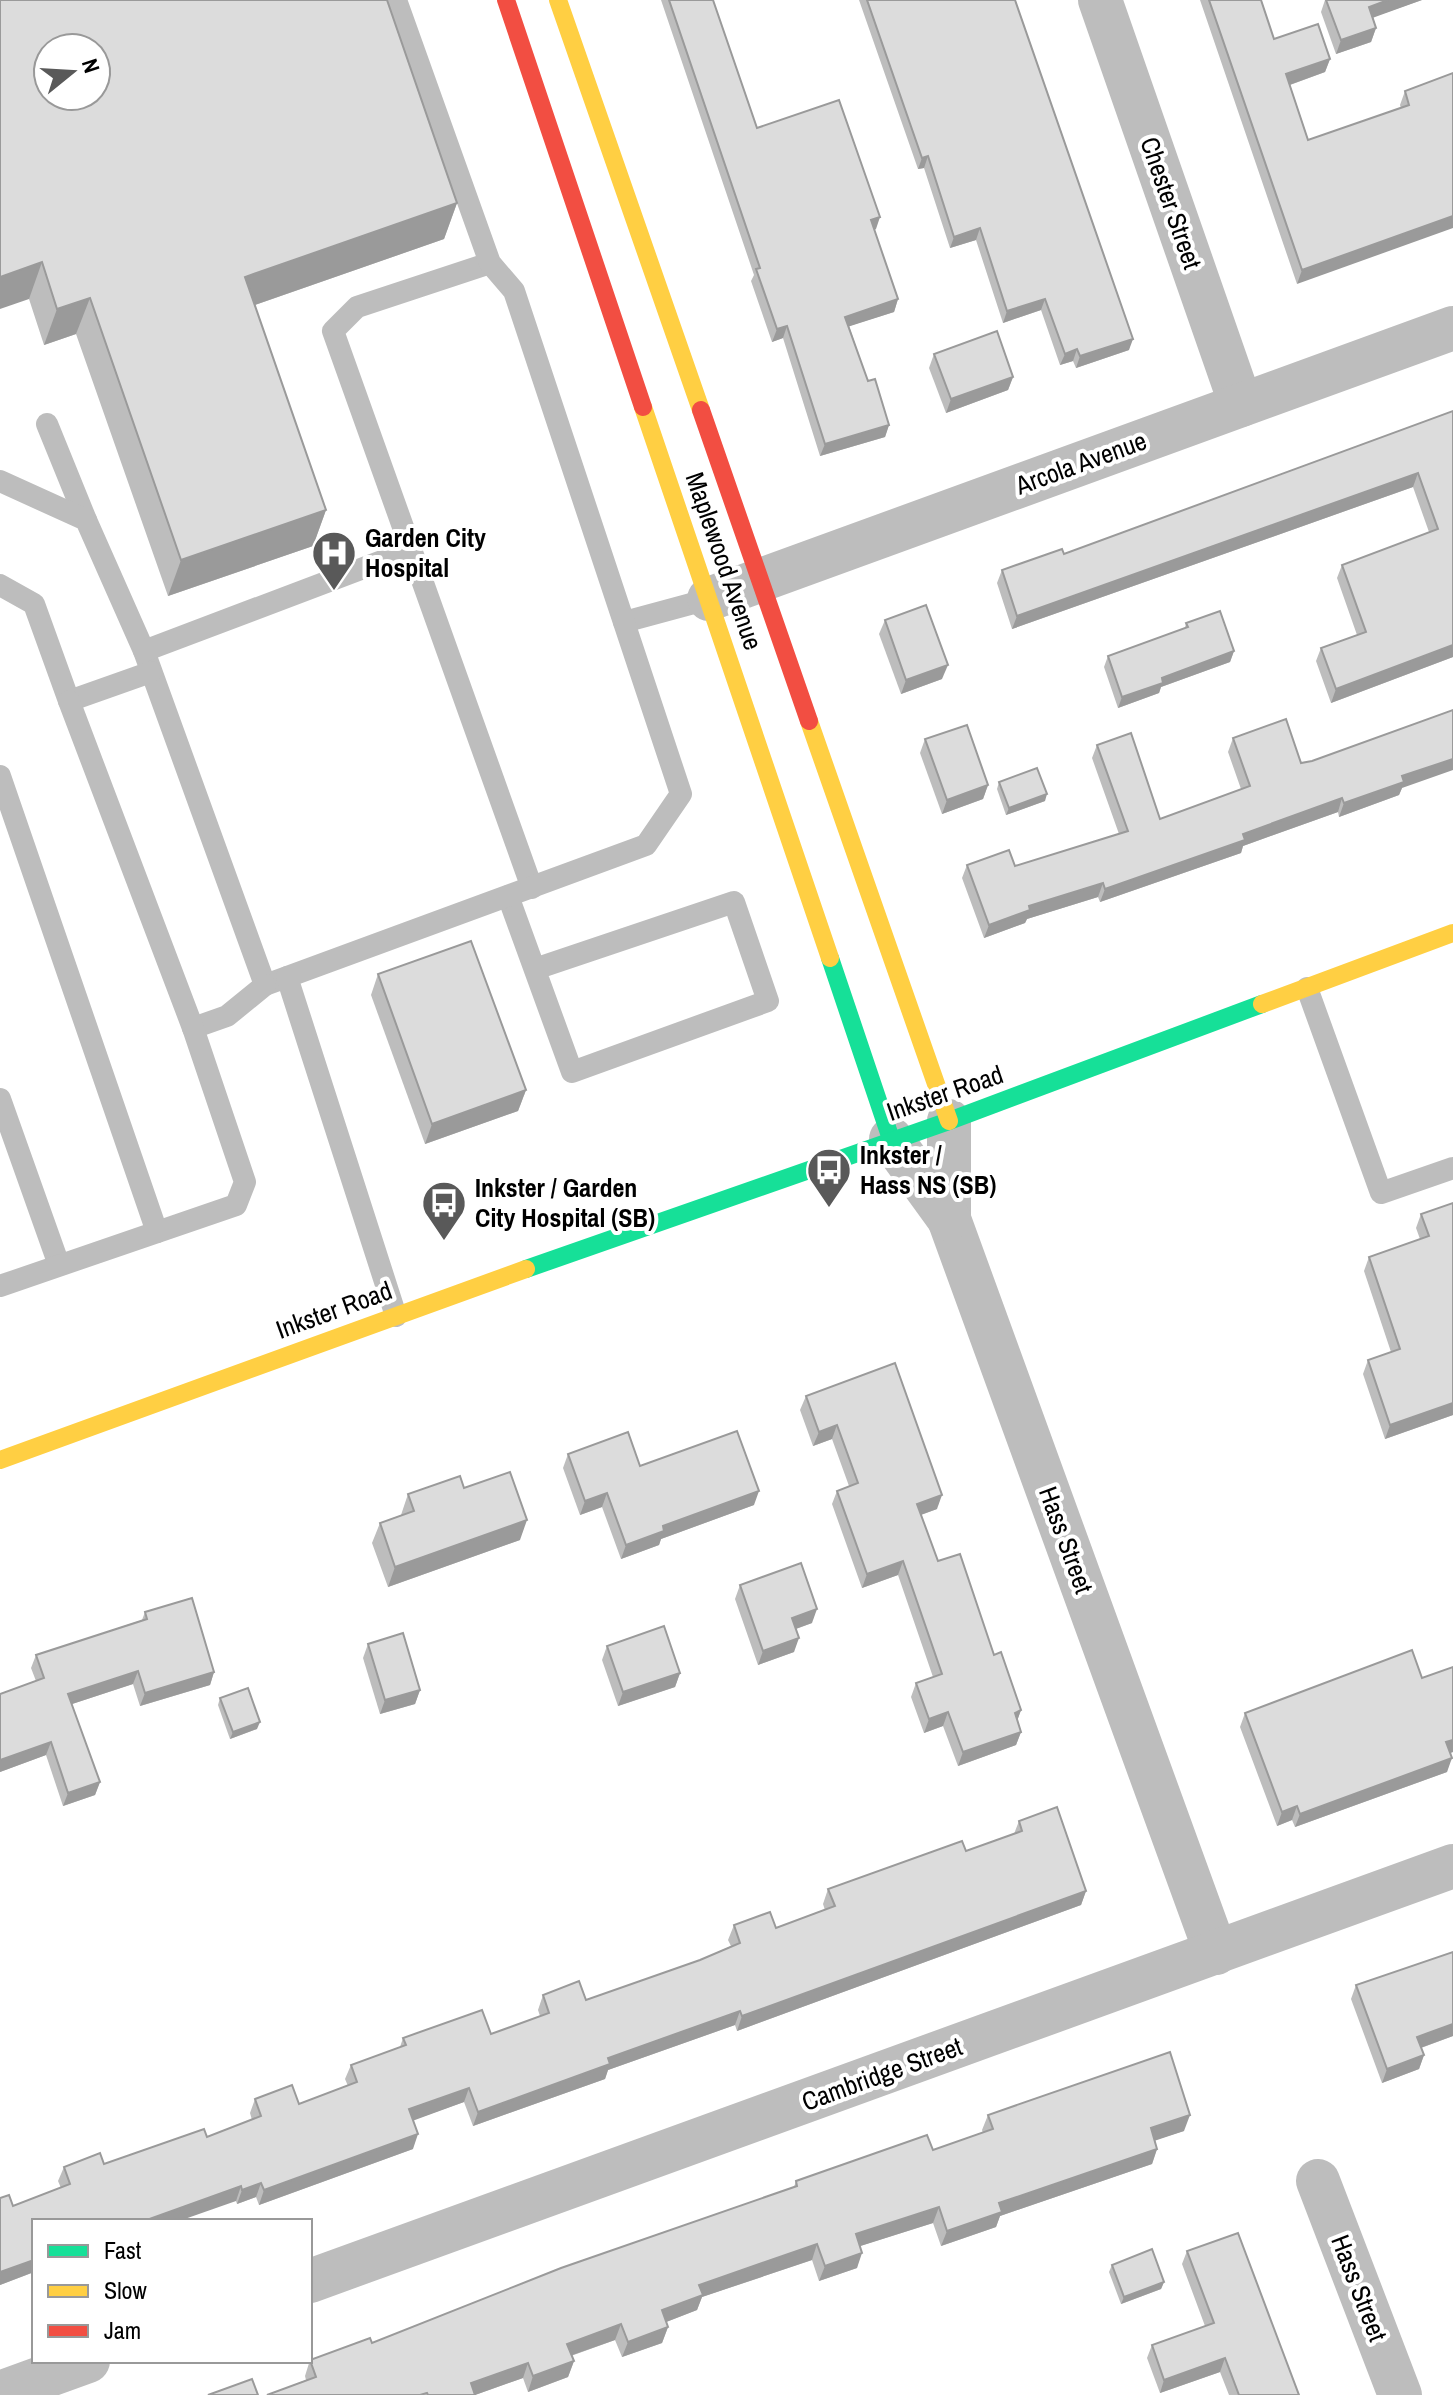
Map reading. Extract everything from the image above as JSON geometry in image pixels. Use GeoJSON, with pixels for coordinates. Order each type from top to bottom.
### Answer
{"type":"FeatureCollection","features":[{"type":"Feature","properties":{"kind":"street","name":"Maplewood Avenue"},"geometry":{"type":"LineString","coordinates":[[506,0],[891,1139]]}},
{"type":"Feature","properties":{"kind":"street","name":"Maplewood Avenue"},"geometry":{"type":"LineString","coordinates":[[558,0],[949,1121]]}},
{"type":"Feature","properties":{"kind":"street","name":"Chester Street"},"geometry":{"type":"LineString","coordinates":[[1100,0],[1241,405]]}},
{"type":"Feature","properties":{"kind":"street"},"geometry":{"type":"LineString","coordinates":[[526,57],[571,40]]}},
{"type":"Feature","properties":{"kind":"street","name":"Arcola Avenue"},"geometry":{"type":"LineString","coordinates":[[709,599],[1453,328]]}},
{"type":"Feature","properties":{"kind":"street","name":"Inkster Road"},"geometry":{"type":"LineString","coordinates":[[0,1460],[891,1139],[949,1121],[1453,933]]}},
{"type":"Feature","properties":{"kind":"street","name":"Hass Street"},"geometry":{"type":"LineString","coordinates":[[949,1121],[949,1219],[1216,1953]]}},
{"type":"Feature","properties":{"kind":"street"},"geometry":{"type":"LineString","coordinates":[[891,1139],[949,1219]]}},
{"type":"Feature","properties":{"kind":"street","name":"Cambridge Street"},"geometry":{"type":"LineString","coordinates":[[312,2280],[1453,1866]]}},
{"type":"Feature","properties":{"kind":"street","name":"Hass Street"},"geometry":{"type":"LineString","coordinates":[[1318,2181],[1400,2395]]}},
{"type":"Feature","properties":{"kind":"street"},"geometry":{"type":"LineString","coordinates":[[0,2393],[82,2363]]}},
{"type":"Feature","properties":{"kind":"lane"},"geometry":{"type":"LineString","coordinates":[[193,1028],[227,1016],[265,985],[646,845],[681,794],[514,291],[490,263],[396,0]]}},
{"type":"Feature","properties":{"kind":"lane"},"geometry":{"type":"LineString","coordinates":[[490,263],[357,307],[333,331],[532,888]]}},
{"type":"Feature","properties":{"kind":"lane"},"geometry":{"type":"LineString","coordinates":[[47,424],[147,661],[265,985]]}},
{"type":"Feature","properties":{"kind":"lane"},"geometry":{"type":"LineString","coordinates":[[0,481],[86,520]]}},
{"type":"Feature","properties":{"kind":"lane"},"geometry":{"type":"LineString","coordinates":[[69,701],[147,661],[411,550]]}},
{"type":"Feature","properties":{"kind":"lane"},"geometry":{"type":"LineString","coordinates":[[0,585],[34,604],[193,1028],[245,1182],[236,1205],[0,1286]]}},
{"type":"Feature","properties":{"kind":"lane"},"geometry":{"type":"LineString","coordinates":[[624,622],[709,599]]}},
{"type":"Feature","properties":{"kind":"lane"},"geometry":{"type":"LineString","coordinates":[[0,776],[157,1232]]}},
{"type":"Feature","properties":{"kind":"lane"},"geometry":{"type":"LineString","coordinates":[[508,896],[572,1072],[768,1001],[734,902],[535,969]]}},
{"type":"Feature","properties":{"kind":"lane"},"geometry":{"type":"LineString","coordinates":[[287,977],[396,1316]]}},
{"type":"Feature","properties":{"kind":"lane"},"geometry":{"type":"LineString","coordinates":[[1307,988],[1381,1193],[1453,1168]]}},
{"type":"Feature","properties":{"kind":"lane"},"geometry":{"type":"LineString","coordinates":[[0,1099],[59,1265]]}},
{"type":"Feature","properties":{"kind":"building"},"geometry":{"type":"Polygon","coordinates":[[[0,0],[387,0],[457,203],[245,277],[326,510],[181,560],[90,298],[57,309],[42,262],[0,277],[0,0]]]}},
{"type":"Feature","properties":{"kind":"building"},"geometry":{"type":"Polygon","coordinates":[[[669,0],[713,0],[757,128],[839,100],[880,217],[871,220],[898,299],[845,317],[868,381],[875,379],[889,425],[825,444],[787,326],[777,329],[756,269],[760,268],[669,0]]]}},
{"type":"Feature","properties":{"kind":"building"},"geometry":{"type":"Polygon","coordinates":[[[867,0],[1015,0],[1133,339],[1080,356],[1077,349],[1065,354],[1045,299],[1007,311],[980,228],[954,237],[928,156],[922,158],[867,0]]]}},
{"type":"Feature","properties":{"kind":"building"},"geometry":{"type":"Polygon","coordinates":[[[1209,0],[1261,0],[1274,39],[1318,24],[1330,59],[1286,74],[1308,140],[1409,105],[1405,91],[1453,73],[1453,216],[1302,270],[1209,0]]]}},
{"type":"Feature","properties":{"kind":"building"},"geometry":{"type":"Polygon","coordinates":[[[1326,0],[1388,0],[1369,7],[1376,28],[1341,40],[1326,0]]]}},
{"type":"Feature","properties":{"kind":"building"},"geometry":{"type":"Polygon","coordinates":[[[997,331],[1013,377],[951,399],[934,354],[997,331]]]}},
{"type":"Feature","properties":{"kind":"building"},"geometry":{"type":"Polygon","coordinates":[[[1453,411],[1453,645],[1336,689],[1321,648],[1366,632],[1342,565],[1438,529],[1418,473],[1017,616],[1002,570],[1062,549],[1064,554],[1453,411]]]}},
{"type":"Feature","properties":{"kind":"building"},"geometry":{"type":"Polygon","coordinates":[[[926,605],[948,665],[906,680],[885,620],[926,605]]]}},
{"type":"Feature","properties":{"kind":"building"},"geometry":{"type":"Polygon","coordinates":[[[1220,611],[1234,651],[1162,678],[1163,683],[1122,697],[1108,656],[1188,627],[1186,623],[1220,611]]]}},
{"type":"Feature","properties":{"kind":"building"},"geometry":{"type":"Polygon","coordinates":[[[1453,710],[1453,759],[1402,776],[1404,782],[1344,803],[1342,798],[1243,834],[1245,840],[1105,889],[1103,883],[1029,906],[1030,910],[989,925],[967,865],[1009,850],[1015,866],[1128,831],[1097,745],[1131,733],[1160,819],[1250,786],[1233,738],[1286,719],[1301,763],[1453,710]]]}},
{"type":"Feature","properties":{"kind":"building"},"geometry":{"type":"Polygon","coordinates":[[[967,725],[988,785],[947,800],[925,739],[967,725]]]}},
{"type":"Feature","properties":{"kind":"building"},"geometry":{"type":"Polygon","coordinates":[[[1037,768],[1047,794],[1009,808],[999,782],[1037,768]]]}},
{"type":"Feature","properties":{"kind":"building"},"geometry":{"type":"Polygon","coordinates":[[[471,941],[526,1090],[432,1124],[378,974],[471,941]]]}},
{"type":"Feature","properties":{"kind":"building"},"geometry":{"type":"Polygon","coordinates":[[[1453,1203],[1453,1403],[1390,1425],[1368,1360],[1400,1349],[1369,1257],[1429,1236],[1421,1214],[1453,1203]]]}},
{"type":"Feature","properties":{"kind":"building"},"geometry":{"type":"Polygon","coordinates":[[[895,1363],[942,1495],[917,1504],[938,1561],[960,1554],[994,1655],[1001,1652],[1021,1710],[1015,1713],[1021,1732],[963,1752],[948,1712],[929,1719],[916,1683],[942,1674],[903,1561],[867,1574],[837,1491],[858,1483],[837,1425],[819,1432],[806,1396],[895,1363]]]}},
{"type":"Feature","properties":{"kind":"building"},"geometry":{"type":"Polygon","coordinates":[[[737,1431],[759,1491],[663,1526],[664,1531],[626,1545],[607,1493],[585,1501],[568,1454],[628,1432],[640,1466],[737,1431]]]}},
{"type":"Feature","properties":{"kind":"building"},"geometry":{"type":"Polygon","coordinates":[[[510,1472],[527,1520],[395,1567],[380,1523],[414,1511],[408,1494],[460,1476],[464,1488],[510,1472]]]}},
{"type":"Feature","properties":{"kind":"building"},"geometry":{"type":"Polygon","coordinates":[[[801,1563],[817,1609],[792,1618],[799,1638],[763,1651],[740,1585],[801,1563]]]}},
{"type":"Feature","properties":{"kind":"building"},"geometry":{"type":"Polygon","coordinates":[[[192,1598],[214,1672],[145,1693],[138,1671],[68,1694],[100,1782],[68,1793],[51,1742],[0,1760],[0,1694],[44,1678],[36,1655],[147,1619],[145,1612],[192,1598]]]}},
{"type":"Feature","properties":{"kind":"building"},"geometry":{"type":"Polygon","coordinates":[[[664,1626],[680,1673],[623,1692],[607,1646],[664,1626]]]}},
{"type":"Feature","properties":{"kind":"building"},"geometry":{"type":"Polygon","coordinates":[[[403,1633],[420,1690],[385,1700],[368,1644],[403,1633]]]}},
{"type":"Feature","properties":{"kind":"building"},"geometry":{"type":"Polygon","coordinates":[[[1412,1650],[1422,1678],[1453,1667],[1453,1740],[1446,1742],[1452,1758],[1300,1814],[1297,1806],[1282,1812],[1245,1713],[1412,1650]]]}},
{"type":"Feature","properties":{"kind":"building"},"geometry":{"type":"Polygon","coordinates":[[[248,1688],[260,1722],[233,1732],[220,1698],[248,1688]]]}},
{"type":"Feature","properties":{"kind":"building"},"geometry":{"type":"Polygon","coordinates":[[[1057,1807],[1086,1891],[742,2016],[740,2011],[608,2058],[610,2064],[478,2112],[469,2088],[409,2109],[418,2134],[264,2190],[261,2183],[242,2190],[241,2186],[150,2219],[32,2219],[32,2261],[0,2272],[0,2198],[9,2195],[13,2206],[70,2184],[64,2167],[100,2153],[104,2164],[204,2129],[207,2137],[261,2116],[255,2099],[292,2085],[299,2104],[357,2082],[351,2065],[406,2045],[403,2038],[482,2010],[491,2034],[549,2013],[543,1995],[579,1981],[586,2000],[700,1960],[740,1943],[734,1925],[770,1912],[776,1928],[835,1906],[828,1889],[962,1841],[966,1851],[1022,1831],[1019,1821],[1057,1807]]]}},
{"type":"Feature","properties":{"kind":"building"},"geometry":{"type":"Polygon","coordinates":[[[1453,1952],[1453,2024],[1417,2037],[1424,2055],[1387,2069],[1356,1985],[1453,1952]]]}},
{"type":"Feature","properties":{"kind":"building"},"geometry":{"type":"Polygon","coordinates":[[[1170,2052],[1190,2115],[1151,2128],[1157,2149],[999,2203],[1002,2212],[947,2231],[939,2207],[856,2234],[862,2253],[825,2266],[817,2244],[699,2285],[703,2295],[662,2310],[668,2327],[628,2342],[621,2324],[567,2344],[574,2361],[533,2376],[528,2363],[471,2383],[475,2395],[267,2395],[316,2377],[312,2359],[370,2338],[372,2343],[561,2268],[797,2186],[796,2181],[927,2135],[933,2150],[993,2129],[988,2115],[1170,2052]]]}},
{"type":"Feature","properties":{"kind":"building"},"geometry":{"type":"Polygon","coordinates":[[[1238,2233],[1299,2395],[1239,2395],[1225,2358],[1164,2380],[1152,2345],[1214,2323],[1187,2251],[1238,2233]]]}},
{"type":"Feature","properties":{"kind":"building"},"geometry":{"type":"Polygon","coordinates":[[[1152,2249],[1164,2282],[1124,2297],[1112,2265],[1152,2249]]]}},
{"type":"Feature","properties":{"kind":"building"},"geometry":{"type":"Polygon","coordinates":[[[252,2379],[258,2395],[208,2395],[252,2379]]]}},
{"type":"Feature","properties":{"kind":"traffic: fast"},"geometry":{"type":"LineString","coordinates":[[830,958],[891,1139]]}},
{"type":"Feature","properties":{"kind":"traffic: fast"},"geometry":{"type":"LineString","coordinates":[[526,1269],[949,1121],[1262,1004]]}},
{"type":"Feature","properties":{"kind":"traffic: slow"},"geometry":{"type":"LineString","coordinates":[[558,0],[701,410]]}},
{"type":"Feature","properties":{"kind":"traffic: slow"},"geometry":{"type":"LineString","coordinates":[[643,407],[830,958]]}},
{"type":"Feature","properties":{"kind":"traffic: slow"},"geometry":{"type":"LineString","coordinates":[[809,721],[949,1121]]}},
{"type":"Feature","properties":{"kind":"traffic: slow"},"geometry":{"type":"LineString","coordinates":[[1262,1004],[1453,933]]}},
{"type":"Feature","properties":{"kind":"traffic: slow"},"geometry":{"type":"LineString","coordinates":[[0,1460],[526,1269]]}},
{"type":"Feature","properties":{"kind":"traffic: jam"},"geometry":{"type":"LineString","coordinates":[[506,0],[643,407]]}},
{"type":"Feature","properties":{"kind":"traffic: jam"},"geometry":{"type":"LineString","coordinates":[[701,410],[809,721]]}},
{"type":"Feature","properties":{"kind":"place","name":"Garden City Hospital"},"geometry":{"type":"Point","coordinates":[334,592]}},
{"type":"Feature","properties":{"kind":"place","name":"Inkster / Hass NS (SB)"},"geometry":{"type":"Point","coordinates":[829,1209]}},
{"type":"Feature","properties":{"kind":"place","name":"Inkster / Garden City Hospital (SB)"},"geometry":{"type":"Point","coordinates":[444,1242]}}]}
